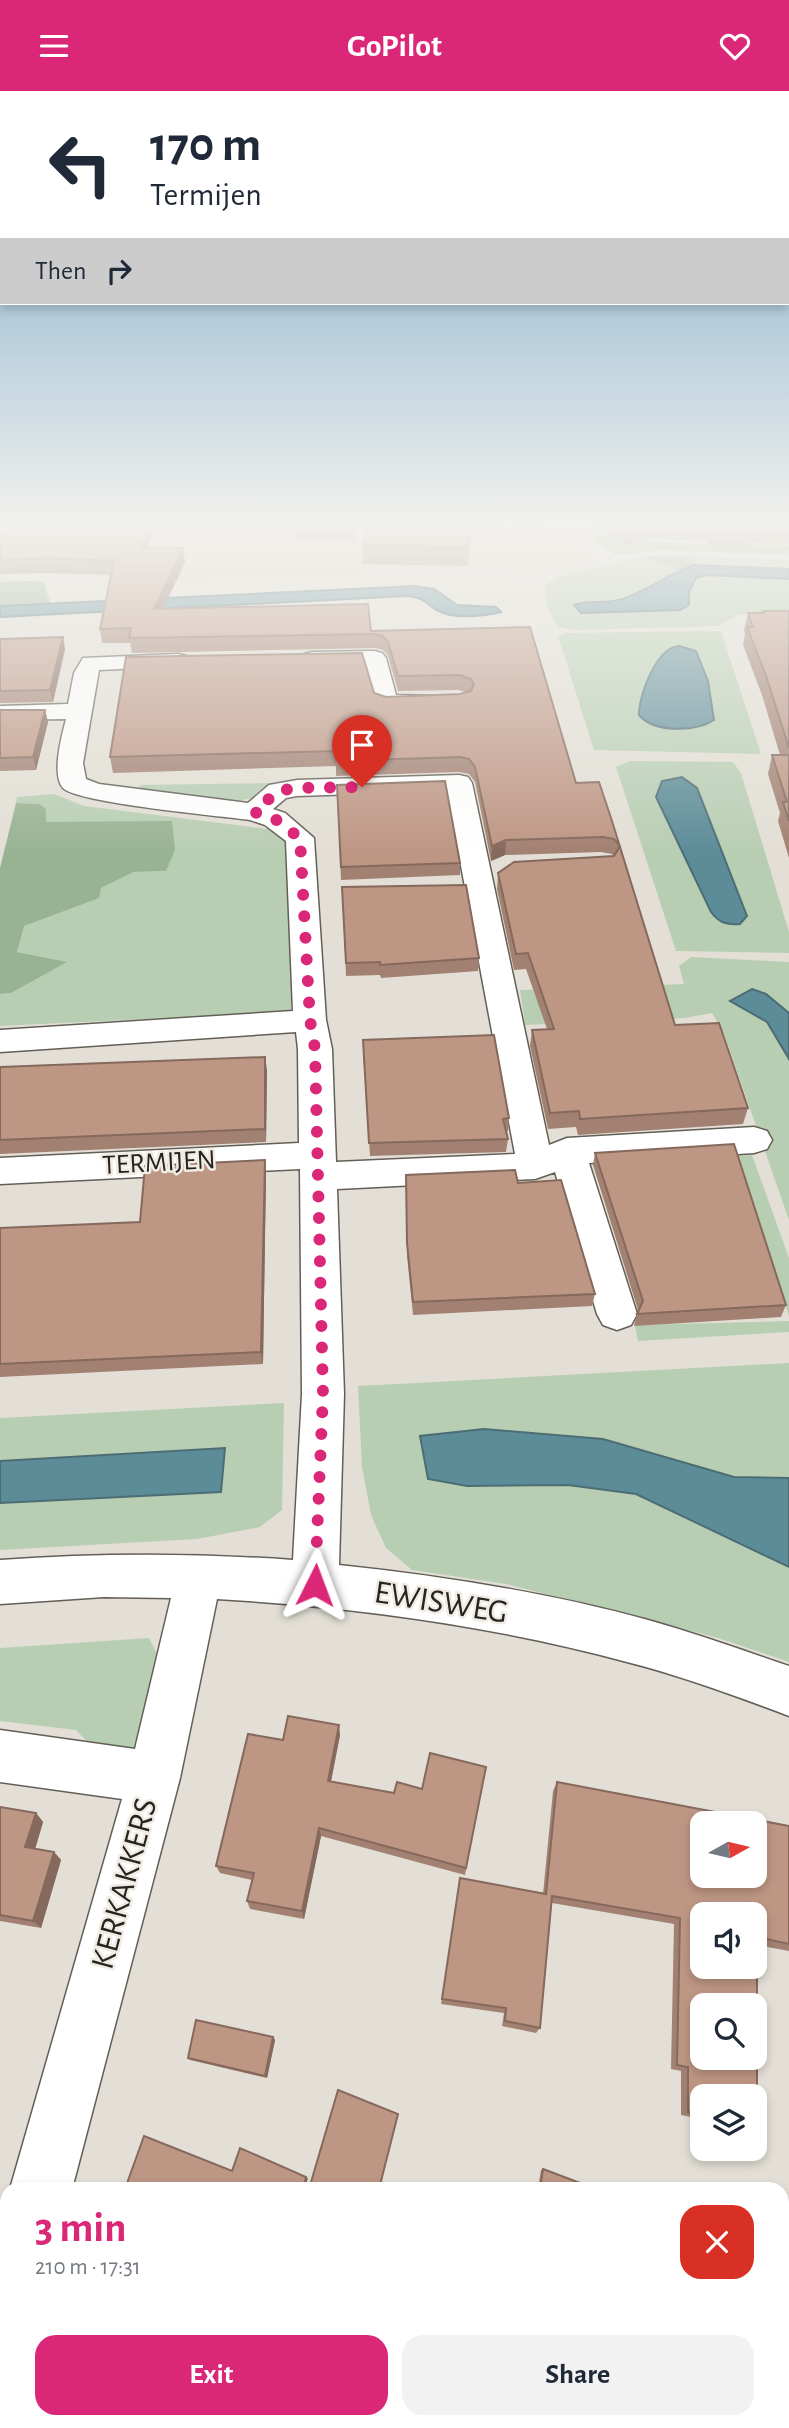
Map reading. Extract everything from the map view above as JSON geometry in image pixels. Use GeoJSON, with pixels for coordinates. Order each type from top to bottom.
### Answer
{"type":"FeatureCollection","features":[{"type":"Feature","properties":{"kind":"street"},"geometry":{"type":"LineString","coordinates":[[280,659],[374,658],[386,702],[459,700]]}},
{"type":"Feature","properties":{"kind":"street"},"geometry":{"type":"LineString","coordinates":[[213,661],[91,663],[86,673],[70,763],[74,784],[96,790],[254,812],[275,819],[300,838],[310,1020],[315,1049],[323,1394],[315,1585]]}},
{"type":"Feature","properties":{"kind":"street"},"geometry":{"type":"LineString","coordinates":[[0,713],[79,711]]}},
{"type":"Feature","properties":{"kind":"street"},"geometry":{"type":"LineString","coordinates":[[254,812],[278,791],[297,788],[459,783],[466,887],[551,1158],[617,1314]]}},
{"type":"Feature","properties":{"kind":"street"},"geometry":{"type":"LineString","coordinates":[[466,887],[505,867]]}},
{"type":"Feature","properties":{"kind":"street"},"geometry":{"type":"LineString","coordinates":[[0,1041],[310,1020]]}},
{"type":"Feature","properties":{"kind":"street","name":"TERMIJEN"},"geometry":{"type":"LineString","coordinates":[[0,1171],[318,1166],[551,1158],[754,1140]]}},
{"type":"Feature","properties":{"kind":"street","name":"EWISWEG"},"geometry":{"type":"LineString","coordinates":[[0,1581],[135,1575],[199,1576],[315,1585],[413,1597],[603,1632],[709,1663],[789,1691]]}},
{"type":"Feature","properties":{"kind":"street","name":"KERKAKKERS"},"geometry":{"type":"LineString","coordinates":[[43,2182],[153,1778],[199,1576]]}},
{"type":"Feature","properties":{"kind":"street"},"geometry":{"type":"LineString","coordinates":[[0,1756],[153,1778]]}},
{"type":"Feature","properties":{"kind":"green space"},"geometry":{"type":"Polygon","coordinates":[[[722,635],[761,754],[594,750],[558,636],[722,635]]]}},
{"type":"Feature","properties":{"kind":"green space"},"geometry":{"type":"Polygon","coordinates":[[[630,761],[733,762],[741,773],[789,932],[789,953],[676,951],[616,767],[630,761]]]}},
{"type":"Feature","properties":{"kind":"green space"},"geometry":{"type":"Polygon","coordinates":[[[274,783],[264,793],[249,799],[231,801],[190,799],[138,791],[140,785],[274,783]]]}},
{"type":"Feature","properties":{"kind":"green space"},"geometry":{"type":"Polygon","coordinates":[[[54,794],[84,806],[291,832],[291,1012],[0,1026],[0,994],[11,993],[66,962],[17,952],[23,926],[134,872],[166,871],[45,822],[39,804],[16,803],[17,797],[54,794]]]}},
{"type":"Feature","properties":{"kind":"green space"},"geometry":{"type":"Polygon","coordinates":[[[16,803],[39,804],[46,809],[46,822],[172,821],[175,850],[166,871],[134,872],[101,888],[99,898],[24,926],[17,952],[67,962],[11,993],[0,994],[0,868],[16,803]]]}},
{"type":"Feature","properties":{"kind":"green space"},"geometry":{"type":"Polygon","coordinates":[[[691,957],[789,962],[789,1013],[766,994],[767,1022],[789,1060],[789,1220],[724,1034],[712,1013],[685,1018],[525,1025],[520,990],[684,984],[679,966],[691,957]]]}},
{"type":"Feature","properties":{"kind":"green space"},"geometry":{"type":"Polygon","coordinates":[[[752,1155],[789,1258],[789,1316],[737,1160],[607,1161],[752,1155]]]}},
{"type":"Feature","properties":{"kind":"green space"},"geometry":{"type":"Polygon","coordinates":[[[789,1321],[789,1332],[638,1341],[635,1325],[789,1321]]]}},
{"type":"Feature","properties":{"kind":"green space"},"geometry":{"type":"Polygon","coordinates":[[[789,1363],[789,1478],[734,1477],[603,1439],[484,1429],[420,1436],[467,1486],[568,1485],[636,1494],[789,1567],[789,1662],[718,1638],[506,1584],[412,1570],[386,1548],[371,1515],[362,1467],[358,1386],[789,1363]]]}},
{"type":"Feature","properties":{"kind":"green space"},"geometry":{"type":"Polygon","coordinates":[[[284,1403],[282,1510],[260,1527],[197,1539],[0,1550],[0,1503],[221,1492],[225,1449],[0,1461],[0,1418],[284,1403]]]}},
{"type":"Feature","properties":{"kind":"green space"},"geometry":{"type":"Polygon","coordinates":[[[149,1638],[159,1658],[140,1744],[123,1756],[100,1755],[76,1730],[0,1721],[0,1648],[149,1638]]]}},
{"type":"Feature","properties":{"kind":"water"},"geometry":{"type":"Polygon","coordinates":[[[679,646],[696,651],[708,681],[714,720],[697,727],[665,728],[646,721],[639,715],[640,706],[656,663],[671,649],[679,646]]]}},
{"type":"Feature","properties":{"kind":"water"},"geometry":{"type":"Polygon","coordinates":[[[682,777],[697,788],[747,916],[740,924],[724,923],[711,912],[656,797],[662,781],[682,777]]]}},
{"type":"Feature","properties":{"kind":"water"},"geometry":{"type":"Polygon","coordinates":[[[752,989],[766,994],[789,1013],[789,1059],[767,1022],[730,1001],[752,989]]]}},
{"type":"Feature","properties":{"kind":"water"},"geometry":{"type":"Polygon","coordinates":[[[484,1429],[603,1439],[734,1477],[789,1478],[789,1567],[636,1494],[568,1485],[467,1486],[428,1479],[420,1436],[484,1429]]]}},
{"type":"Feature","properties":{"kind":"water"},"geometry":{"type":"Polygon","coordinates":[[[225,1448],[221,1492],[0,1503],[0,1461],[225,1448]]]}},
{"type":"Feature","properties":{"kind":"building"},"geometry":{"type":"Polygon","coordinates":[[[130,635],[309,635],[129,638],[130,635]]]}},
{"type":"Feature","properties":{"kind":"building"},"geometry":{"type":"Polygon","coordinates":[[[379,635],[532,635],[576,783],[599,782],[620,845],[614,839],[603,837],[506,840],[492,846],[475,767],[469,759],[460,757],[336,761],[335,751],[110,757],[126,657],[362,653],[374,693],[386,697],[460,694],[471,691],[474,684],[471,679],[460,675],[398,676],[388,642],[379,635]]]}},
{"type":"Feature","properties":{"kind":"building"},"geometry":{"type":"Polygon","coordinates":[[[750,635],[789,635],[789,748],[750,635]]]}},
{"type":"Feature","properties":{"kind":"building"},"geometry":{"type":"Polygon","coordinates":[[[63,637],[50,690],[0,691],[0,639],[63,637]]]}},
{"type":"Feature","properties":{"kind":"building"},"geometry":{"type":"Polygon","coordinates":[[[0,710],[45,710],[33,757],[0,758],[0,710]]]}},
{"type":"Feature","properties":{"kind":"building"},"geometry":{"type":"Polygon","coordinates":[[[772,755],[789,755],[789,821],[783,802],[787,802],[772,755]]]}},
{"type":"Feature","properties":{"kind":"building"},"geometry":{"type":"Polygon","coordinates":[[[445,781],[460,863],[341,867],[337,785],[445,781]]]}},
{"type":"Feature","properties":{"kind":"building"},"geometry":{"type":"Polygon","coordinates":[[[620,846],[675,1025],[719,1023],[748,1108],[580,1119],[579,1111],[550,1113],[532,1030],[554,1029],[528,953],[516,954],[498,873],[514,862],[614,856],[620,846]]]}},
{"type":"Feature","properties":{"kind":"building"},"geometry":{"type":"Polygon","coordinates":[[[466,885],[479,958],[380,965],[380,962],[346,963],[342,887],[466,885]]]}},
{"type":"Feature","properties":{"kind":"building"},"geometry":{"type":"Polygon","coordinates":[[[494,1035],[509,1118],[503,1119],[508,1139],[369,1143],[363,1040],[494,1035]]]}},
{"type":"Feature","properties":{"kind":"building"},"geometry":{"type":"Polygon","coordinates":[[[265,1057],[265,1129],[0,1140],[0,1067],[265,1057]]]}},
{"type":"Feature","properties":{"kind":"building"},"geometry":{"type":"Polygon","coordinates":[[[734,1144],[786,1305],[637,1314],[643,1301],[595,1153],[734,1144]]]}},
{"type":"Feature","properties":{"kind":"building"},"geometry":{"type":"Polygon","coordinates":[[[265,1160],[261,1352],[0,1364],[0,1228],[140,1222],[145,1166],[265,1160]]]}},
{"type":"Feature","properties":{"kind":"building"},"geometry":{"type":"Polygon","coordinates":[[[515,1170],[518,1183],[561,1180],[595,1294],[413,1302],[407,1243],[406,1175],[515,1170]]]}},
{"type":"Feature","properties":{"kind":"building"},"geometry":{"type":"Polygon","coordinates":[[[288,1716],[339,1725],[328,1781],[394,1793],[397,1782],[422,1789],[430,1753],[486,1767],[466,1868],[319,1828],[302,1911],[247,1901],[254,1873],[216,1866],[248,1734],[283,1740],[288,1716]]]}},
{"type":"Feature","properties":{"kind":"building"},"geometry":{"type":"Polygon","coordinates":[[[557,1782],[710,1811],[690,1811],[690,1888],[767,1888],[767,1822],[789,1826],[789,1944],[767,1939],[767,1902],[690,1902],[690,1979],[757,1979],[757,1993],[690,1993],[690,2070],[757,2070],[757,2084],[690,2084],[688,2112],[688,2067],[677,2065],[680,1918],[552,1896],[540,2028],[505,2021],[506,2008],[442,1999],[460,1878],[546,1894],[557,1782]]]}},
{"type":"Feature","properties":{"kind":"building"},"geometry":{"type":"Polygon","coordinates":[[[0,1807],[36,1813],[25,1847],[54,1852],[33,1921],[0,1915],[0,1807]]]}},
{"type":"Feature","properties":{"kind":"building"},"geometry":{"type":"Polygon","coordinates":[[[196,2020],[273,2037],[265,2076],[188,2058],[196,2020]]]}},
{"type":"Feature","properties":{"kind":"building"},"geometry":{"type":"Polygon","coordinates":[[[338,2090],[398,2114],[381,2182],[311,2182],[338,2090]]]}},
{"type":"Feature","properties":{"kind":"building"},"geometry":{"type":"Polygon","coordinates":[[[144,2136],[232,2171],[240,2148],[306,2177],[305,2182],[128,2182],[144,2136]]]}},
{"type":"Feature","properties":{"kind":"building"},"geometry":{"type":"Polygon","coordinates":[[[543,2169],[577,2182],[541,2182],[543,2169]]]}},
{"type":"Feature","properties":{"kind":"route"},"geometry":{"type":"LineString","coordinates":[[315,1585],[323,1394],[319,1177],[315,1049],[310,1020],[300,838],[275,819],[254,812],[278,791],[362,787]]}}]}
